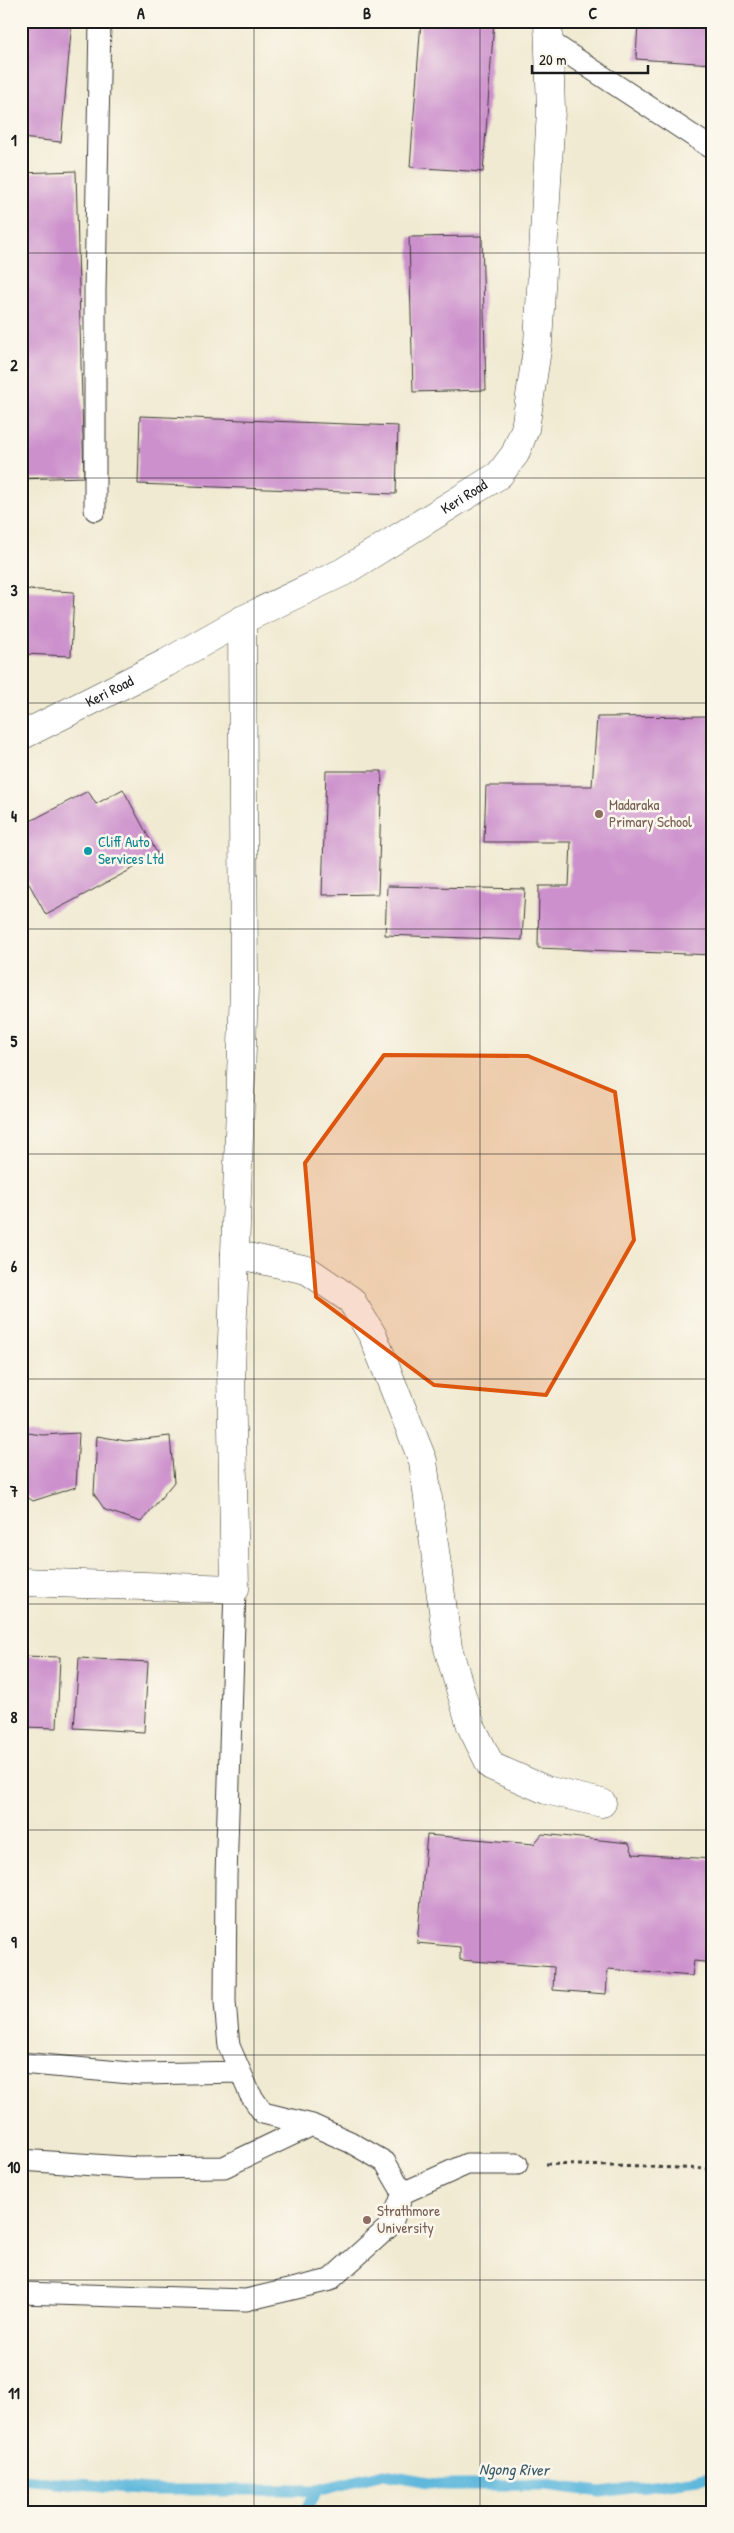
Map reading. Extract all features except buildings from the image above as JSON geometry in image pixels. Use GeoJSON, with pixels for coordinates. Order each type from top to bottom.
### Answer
{"type":"FeatureCollection","features":[{"type":"Feature","properties":{"kind":"street","name":"Keri Road"},"geometry":{"type":"LineString","coordinates":[[21,736],[166,663],[242,620],[343,572],[498,475],[515,454],[525,429],[538,343],[550,110],[548,31]]}},
{"type":"Feature","properties":{"kind":"street"},"geometry":{"type":"LineString","coordinates":[[21,1582],[235,1589],[231,1371],[244,987],[242,620]]}},
{"type":"Feature","properties":{"kind":"street"},"geometry":{"type":"LineString","coordinates":[[235,1254],[308,1270],[351,1300],[373,1336],[422,1461],[448,1648],[471,1726],[491,1766],[546,1790],[602,1803]]}},
{"type":"Feature","properties":{"kind":"lane"},"geometry":{"type":"LineString","coordinates":[[95,510],[95,291],[100,21]]}},
{"type":"Feature","properties":{"kind":"lane"},"geometry":{"type":"LineString","coordinates":[[548,31],[713,148]]}},
{"type":"Feature","properties":{"kind":"lane"},"geometry":{"type":"LineString","coordinates":[[235,1589],[226,1878],[225,2002],[230,2046],[250,2094],[263,2112],[312,2125],[350,2142],[386,2162],[403,2193]]}},
{"type":"Feature","properties":{"kind":"lane"},"geometry":{"type":"LineString","coordinates":[[21,2063],[141,2074],[240,2072]]}},
{"type":"Feature","properties":{"kind":"lane"},"geometry":{"type":"LineString","coordinates":[[21,2160],[138,2168],[224,2168],[312,2125]]}},
{"type":"Feature","properties":{"kind":"lane"},"geometry":{"type":"LineString","coordinates":[[21,2293],[246,2300],[330,2280],[391,2225],[403,2193],[467,2164],[517,2164]]}},
{"type":"Feature","properties":{"kind":"path"},"geometry":{"type":"LineString","coordinates":[[517,2164],[713,2170]]}},
{"type":"Feature","properties":{"kind":"highlighted area"},"geometry":{"type":"Polygon","coordinates":[[[384,1055],[528,1056],[615,1092],[634,1240],[546,1395],[434,1385],[316,1297],[305,1163],[384,1055]]]}},
{"type":"Feature","properties":{"kind":"waterway","name":"Ngong River"},"geometry":{"type":"LineString","coordinates":[[21,2479],[150,2490],[317,2490],[384,2474],[445,2485],[545,2485],[601,2492],[713,2477]]}},
{"type":"Feature","properties":{"kind":"waterway","name":"Ngong River"},"geometry":{"type":"LineString","coordinates":[[305,2512],[317,2490]]}},
{"type":"Feature","properties":{"kind":"place","name":"Madaraka Primary School"},"geometry":{"type":"Point","coordinates":[599,814]}},
{"type":"Feature","properties":{"kind":"place","name":"Cliff Auto Services Ltd"},"geometry":{"type":"Point","coordinates":[88,851]}},
{"type":"Feature","properties":{"kind":"place","name":"Strathmore University"},"geometry":{"type":"Point","coordinates":[367,2220]}}]}
